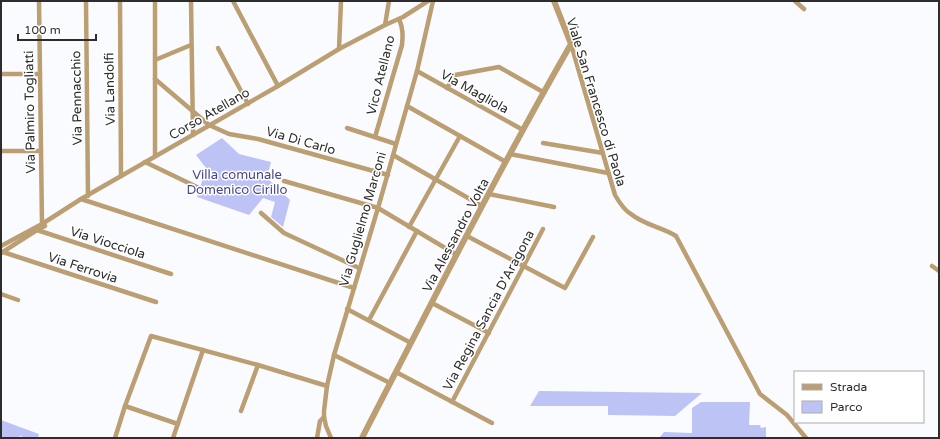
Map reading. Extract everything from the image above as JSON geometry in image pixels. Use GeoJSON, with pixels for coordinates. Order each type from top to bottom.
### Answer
{"type":"FeatureCollection","features":[{"type":"Feature","properties":{"kind":"street","name":"Via Palmiro Togliatti"},"geometry":{"type":"LineString","coordinates":[[40,1],[42,224]]}},
{"type":"Feature","properties":{"kind":"street","name":"Via Pennacchio"},"geometry":{"type":"LineString","coordinates":[[86,1],[88,196]]}},
{"type":"Feature","properties":{"kind":"street","name":"Via Landolfi"},"geometry":{"type":"LineString","coordinates":[[120,1],[121,176]]}},
{"type":"Feature","properties":{"kind":"street"},"geometry":{"type":"LineString","coordinates":[[155,1],[155,156]]}},
{"type":"Feature","properties":{"kind":"street"},"geometry":{"type":"LineString","coordinates":[[191,1],[193,135]]}},
{"type":"Feature","properties":{"kind":"street"},"geometry":{"type":"LineString","coordinates":[[233,1],[278,86]]}},
{"type":"Feature","properties":{"kind":"street"},"geometry":{"type":"LineString","coordinates":[[340,49],[341,1]]}},
{"type":"Feature","properties":{"kind":"street"},"geometry":{"type":"LineString","coordinates":[[385,25],[389,1]]}},
{"type":"Feature","properties":{"kind":"street","name":"Corso Atellano"},"geometry":{"type":"LineString","coordinates":[[1,246],[42,224],[81,199],[248,104],[340,49],[399,19],[428,1]]}},
{"type":"Feature","properties":{"kind":"street","name":"Via Guglielmo Marconi"},"geometry":{"type":"LineString","coordinates":[[332,438],[326,426],[324,404],[334,354],[388,175],[417,71],[434,1]]}},
{"type":"Feature","properties":{"kind":"street","name":"Viale San Francesco di Paola"},"geometry":{"type":"LineString","coordinates":[[554,1],[570,44],[615,195],[622,206],[630,214],[643,222],[670,232],[676,236],[760,394],[787,415],[806,438]]}},
{"type":"Feature","properties":{"kind":"street"},"geometry":{"type":"LineString","coordinates":[[795,1],[804,9]]}},
{"type":"Feature","properties":{"kind":"street"},"geometry":{"type":"LineString","coordinates":[[421,5],[432,7]]}},
{"type":"Feature","properties":{"kind":"street","name":"Vico Atellano"},"geometry":{"type":"LineString","coordinates":[[376,137],[402,45],[403,34],[399,19]]}},
{"type":"Feature","properties":{"kind":"street","name":"Via Alessandro Volta"},"geometry":{"type":"LineString","coordinates":[[362,438],[482,206],[570,44]]}},
{"type":"Feature","properties":{"kind":"street"},"geometry":{"type":"LineString","coordinates":[[155,60],[192,45]]}},
{"type":"Feature","properties":{"kind":"street"},"geometry":{"type":"LineString","coordinates":[[218,48],[248,104]]}},
{"type":"Feature","properties":{"kind":"street"},"geometry":{"type":"LineString","coordinates":[[447,88],[455,74],[499,67],[543,92]]}},
{"type":"Feature","properties":{"kind":"street","name":"Via Magliola"},"geometry":{"type":"LineString","coordinates":[[417,71],[523,130]]}},
{"type":"Feature","properties":{"kind":"street"},"geometry":{"type":"LineString","coordinates":[[1,74],[40,74]]}},
{"type":"Feature","properties":{"kind":"street","name":"Via Di Carlo"},"geometry":{"type":"LineString","coordinates":[[155,79],[210,126],[229,134],[258,139],[388,175]]}},
{"type":"Feature","properties":{"kind":"street"},"geometry":{"type":"LineString","coordinates":[[407,106],[506,162]]}},
{"type":"Feature","properties":{"kind":"street"},"geometry":{"type":"LineString","coordinates":[[347,128],[396,144]]}},
{"type":"Feature","properties":{"kind":"street"},"geometry":{"type":"LineString","coordinates":[[409,227],[460,136]]}},
{"type":"Feature","properties":{"kind":"street"},"geometry":{"type":"LineString","coordinates":[[544,143],[603,153]]}},
{"type":"Feature","properties":{"kind":"street"},"geometry":{"type":"LineString","coordinates":[[1,152],[41,151]]}},
{"type":"Feature","properties":{"kind":"street"},"geometry":{"type":"LineString","coordinates":[[510,154],[608,173]]}},
{"type":"Feature","properties":{"kind":"street"},"geometry":{"type":"LineString","coordinates":[[393,155],[482,206]]}},
{"type":"Feature","properties":{"kind":"street"},"geometry":{"type":"LineString","coordinates":[[145,162],[197,187]]}},
{"type":"Feature","properties":{"kind":"street"},"geometry":{"type":"LineString","coordinates":[[284,181],[378,208],[457,255]]}},
{"type":"Feature","properties":{"kind":"street"},"geometry":{"type":"LineString","coordinates":[[489,194],[554,207]]}},
{"type":"Feature","properties":{"kind":"street"},"geometry":{"type":"LineString","coordinates":[[81,199],[354,288]]}},
{"type":"Feature","properties":{"kind":"street"},"geometry":{"type":"LineString","coordinates":[[261,213],[284,233],[360,268]]}},
{"type":"Feature","properties":{"kind":"street"},"geometry":{"type":"LineString","coordinates":[[2,252],[45,226],[42,224]]}},
{"type":"Feature","properties":{"kind":"street","name":"Via Regina Sancia D'Aragona"},"geometry":{"type":"LineString","coordinates":[[452,402],[543,229]]}},
{"type":"Feature","properties":{"kind":"street","name":"Via Viocciola"},"geometry":{"type":"LineString","coordinates":[[37,230],[171,274]]}},
{"type":"Feature","properties":{"kind":"street"},"geometry":{"type":"LineString","coordinates":[[369,320],[417,231]]}},
{"type":"Feature","properties":{"kind":"street"},"geometry":{"type":"LineString","coordinates":[[467,236],[565,288],[593,237]]}},
{"type":"Feature","properties":{"kind":"street","name":"Via Ferrovia"},"geometry":{"type":"LineString","coordinates":[[2,252],[156,302]]}},
{"type":"Feature","properties":{"kind":"street"},"geometry":{"type":"LineString","coordinates":[[932,266],[939,272]]}},
{"type":"Feature","properties":{"kind":"street"},"geometry":{"type":"LineString","coordinates":[[1,294],[18,300]]}},
{"type":"Feature","properties":{"kind":"street"},"geometry":{"type":"LineString","coordinates":[[432,303],[489,333]]}},
{"type":"Feature","properties":{"kind":"street"},"geometry":{"type":"LineString","coordinates":[[347,309],[411,343]]}},
{"type":"Feature","properties":{"kind":"street"},"geometry":{"type":"LineString","coordinates":[[115,438],[125,406],[151,336],[258,365],[327,386]]}},
{"type":"Feature","properties":{"kind":"street"},"geometry":{"type":"LineString","coordinates":[[173,438],[203,350]]}},
{"type":"Feature","properties":{"kind":"street"},"geometry":{"type":"LineString","coordinates":[[334,354],[390,383]]}},
{"type":"Feature","properties":{"kind":"street"},"geometry":{"type":"LineString","coordinates":[[241,411],[258,365]]}},
{"type":"Feature","properties":{"kind":"street"},"geometry":{"type":"LineString","coordinates":[[396,372],[492,423]]}},
{"type":"Feature","properties":{"kind":"street"},"geometry":{"type":"LineString","coordinates":[[125,406],[178,424]]}},
{"type":"Feature","properties":{"kind":"street"},"geometry":{"type":"LineString","coordinates":[[317,438],[320,421],[324,417]]}},
{"type":"Feature","properties":{"kind":"green space","name":"Villa comunale Domenico Cirillo"},"geometry":{"type":"Polygon","coordinates":[[[222,138],[239,154],[271,162],[267,178],[290,200],[283,227],[271,217],[275,202],[263,198],[249,215],[197,197],[206,168],[196,155],[222,138]]]}},
{"type":"Feature","properties":{"kind":"green space"},"geometry":{"type":"Polygon","coordinates":[[[539,391],[702,393],[675,416],[608,415],[608,406],[530,406],[539,391]]]}},
{"type":"Feature","properties":{"kind":"green space"},"geometry":{"type":"Polygon","coordinates":[[[701,402],[750,402],[749,425],[760,425],[761,428],[766,427],[766,438],[659,438],[664,432],[692,433],[692,408],[701,402]]]}},
{"type":"Feature","properties":{"kind":"green space"},"geometry":{"type":"Polygon","coordinates":[[[1,420],[39,434],[38,438],[25,438],[20,436],[18,438],[1,438],[1,420]]]}}]}
